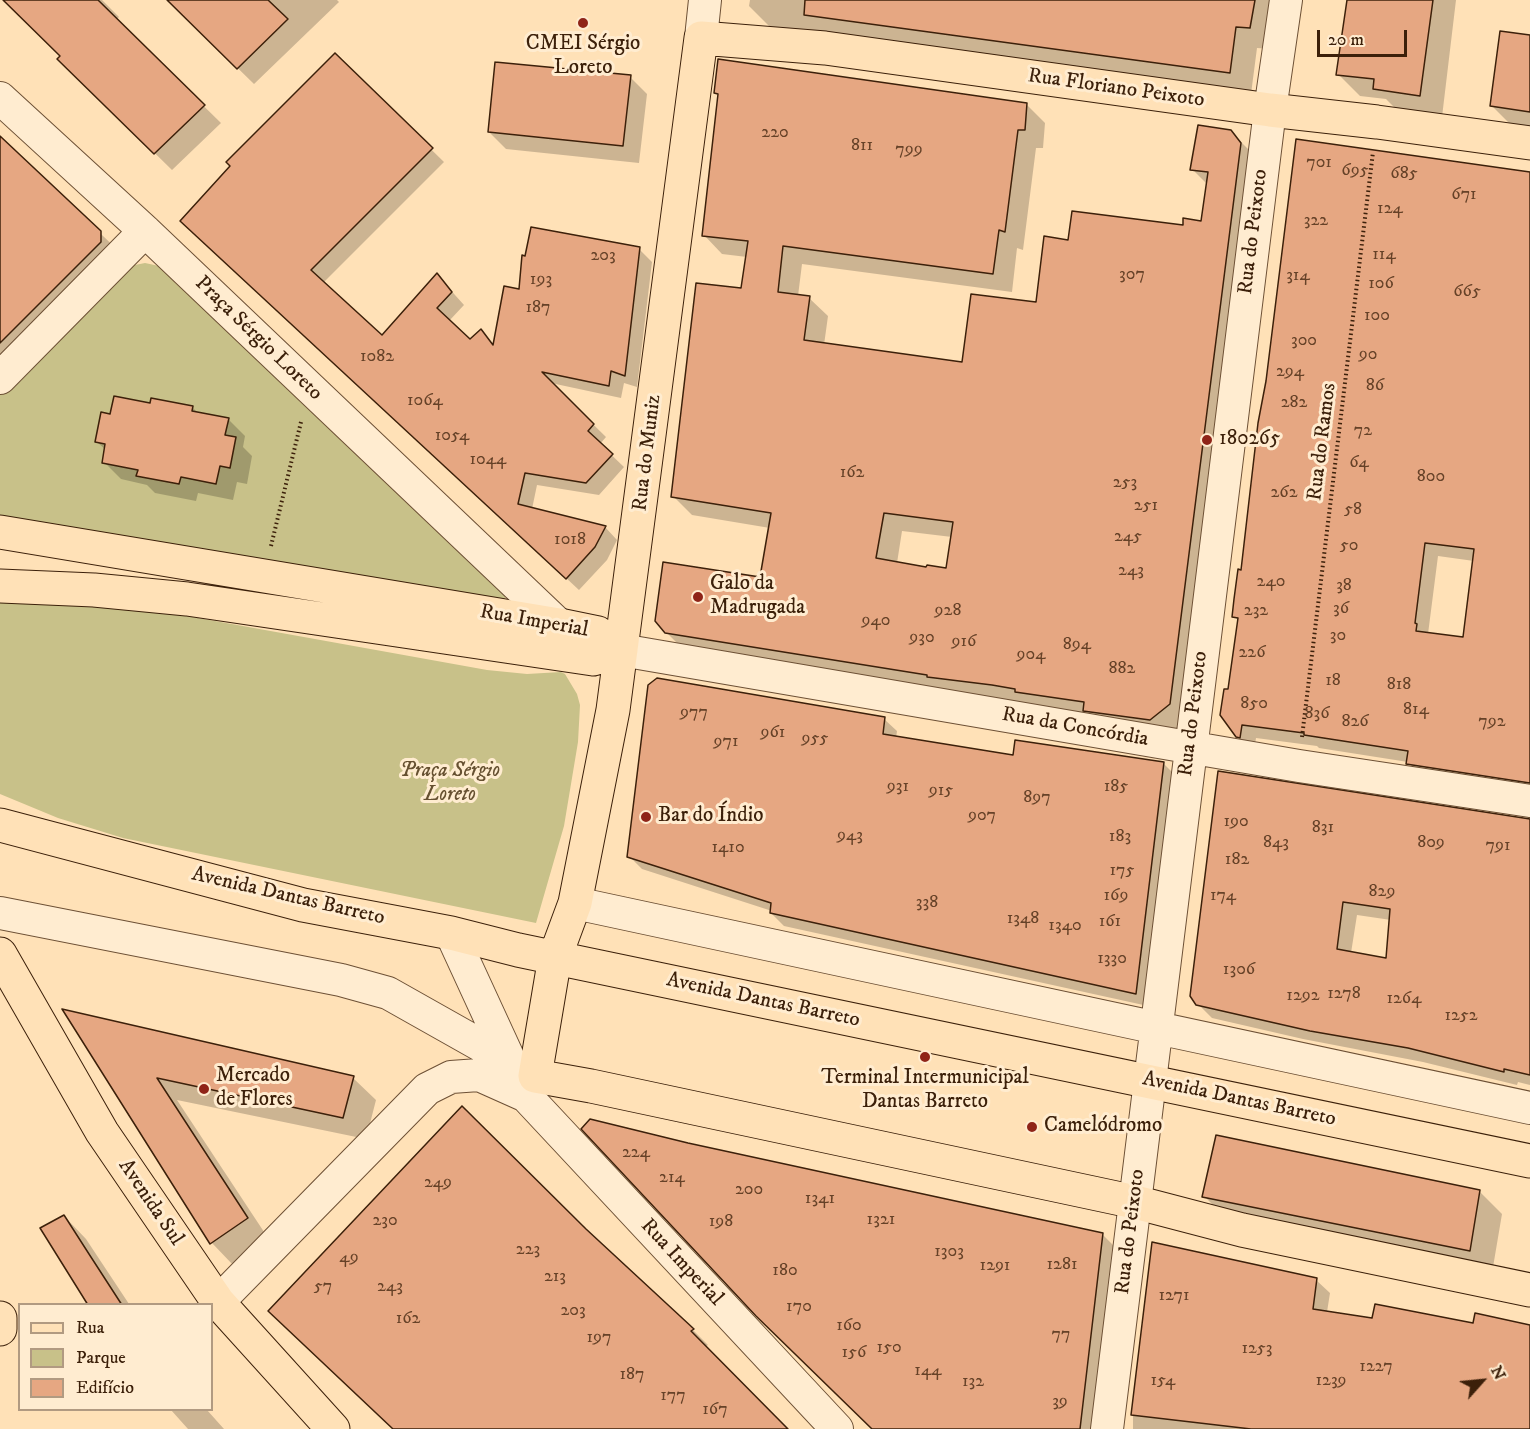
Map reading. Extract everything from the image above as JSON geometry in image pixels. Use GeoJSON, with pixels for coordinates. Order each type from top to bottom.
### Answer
{"type":"FeatureCollection","features":[{"type":"Feature","properties":{"kind":"main road","name":"Rua Floriano Peixoto"},"geometry":{"type":"LineString","coordinates":[[701,38],[825,48],[1270,110],[1530,143]]}},
{"type":"Feature","properties":{"kind":"main road","name":"Rua do Muniz"},"geometry":{"type":"LineString","coordinates":[[575,903],[613,710],[701,38]]}},
{"type":"Feature","properties":{"kind":"main road","name":"Rua Imperial"},"geometry":{"type":"LineString","coordinates":[[0,532],[264,576],[562,635],[593,658],[621,650]]}},
{"type":"Feature","properties":{"kind":"main road"},"geometry":{"type":"LineString","coordinates":[[562,635],[609,602],[632,573]]}},
{"type":"Feature","properties":{"kind":"main road","name":"Rua Imperial"},"geometry":{"type":"LineString","coordinates":[[0,586],[94,590],[562,635]]}},
{"type":"Feature","properties":{"kind":"main road","name":"Avenida Dantas Barreto"},"geometry":{"type":"LineString","coordinates":[[0,825],[303,905],[451,933],[555,957],[1530,1161]]}},
{"type":"Feature","properties":{"kind":"main road"},"geometry":{"type":"LineString","coordinates":[[575,903],[555,957],[524,1078],[591,1086],[1135,1202],[1242,1230],[1530,1290]]}},
{"type":"Feature","properties":{"kind":"main road","name":"Avenida Sul"},"geometry":{"type":"LineString","coordinates":[[0,954],[102,1132],[218,1302],[333,1429]]}},
{"type":"Feature","properties":{"kind":"main road"},"geometry":{"type":"LineString","coordinates":[[0,1318],[0,1329]]}},
{"type":"Feature","properties":{"kind":"street","name":"Rua do Muniz"},"geometry":{"type":"LineString","coordinates":[[701,38],[705,0]]}},
{"type":"Feature","properties":{"kind":"street","name":"Rua do Peixoto"},"geometry":{"type":"LineString","coordinates":[[1110,1429],[1190,748],[1270,110],[1286,0]]}},
{"type":"Feature","properties":{"kind":"street","name":"Praça Sérgio Loreto"},"geometry":{"type":"LineString","coordinates":[[0,98],[145,231],[309,387],[562,635]]}},
{"type":"Feature","properties":{"kind":"street"},"geometry":{"type":"LineString","coordinates":[[0,378],[145,231]]}},
{"type":"Feature","properties":{"kind":"street","name":"Rua da Concórdia"},"geometry":{"type":"LineString","coordinates":[[621,650],[1190,748],[1530,801]]}},
{"type":"Feature","properties":{"kind":"street"},"geometry":{"type":"LineString","coordinates":[[575,903],[1530,1108]]}},
{"type":"Feature","properties":{"kind":"street"},"geometry":{"type":"LineString","coordinates":[[0,913],[341,980],[388,993],[524,1078]]}},
{"type":"Feature","properties":{"kind":"street","name":"Rua Imperial"},"geometry":{"type":"LineString","coordinates":[[451,933],[524,1078],[837,1429]]}},
{"type":"Feature","properties":{"kind":"street"},"geometry":{"type":"LineString","coordinates":[[218,1302],[427,1089],[451,1077],[478,1075],[524,1078]]}},
{"type":"Feature","properties":{"kind":"path","name":"Rua do Ramos"},"geometry":{"type":"LineString","coordinates":[[1299,766],[1377,122]]}},
{"type":"Feature","properties":{"kind":"path"},"geometry":{"type":"LineString","coordinates":[[264,576],[309,387]]}},
{"type":"Feature","properties":{"kind":"green space"},"geometry":{"type":"Polygon","coordinates":[[[145,263],[159,266],[506,593],[505,599],[501,601],[0,516],[0,393],[130,266],[145,263]]]}},
{"type":"Feature","properties":{"kind":"green space","name":"Praça Sérgio Loreto"},"geometry":{"type":"Polygon","coordinates":[[[0,601],[60,601],[165,612],[487,670],[527,674],[561,672],[565,674],[577,694],[580,705],[578,742],[564,826],[536,923],[123,838],[58,818],[0,794],[0,601]]]}},
{"type":"Feature","properties":{"kind":"building"},"geometry":{"type":"Polygon","coordinates":[[[3,0],[98,0],[205,105],[154,154],[57,59],[60,56],[3,0]]]}},
{"type":"Feature","properties":{"kind":"building"},"geometry":{"type":"Polygon","coordinates":[[[167,0],[268,0],[288,19],[237,69],[167,0]]]}},
{"type":"Feature","properties":{"kind":"building"},"geometry":{"type":"Polygon","coordinates":[[[805,0],[1255,0],[1250,28],[1236,27],[1230,73],[804,15],[805,0]]]}},
{"type":"Feature","properties":{"kind":"building"},"geometry":{"type":"Polygon","coordinates":[[[1347,0],[1433,0],[1420,96],[1373,89],[1374,79],[1336,75],[1347,0]]]}},
{"type":"Feature","properties":{"kind":"building"},"geometry":{"type":"Polygon","coordinates":[[[1500,31],[1530,35],[1530,112],[1490,106],[1500,31]]]}},
{"type":"Feature","properties":{"kind":"building"},"geometry":{"type":"Polygon","coordinates":[[[335,53],[433,148],[311,270],[382,335],[437,273],[452,292],[437,308],[470,339],[481,329],[493,345],[504,286],[519,289],[522,255],[525,256],[531,227],[640,247],[625,376],[611,371],[609,386],[542,372],[594,424],[588,431],[613,454],[586,483],[525,473],[518,504],[606,526],[595,547],[566,579],[180,221],[230,166],[226,162],[335,53]]]}},
{"type":"Feature","properties":{"kind":"building"},"geometry":{"type":"Polygon","coordinates":[[[718,59],[1027,103],[1025,130],[1018,130],[1005,232],[999,230],[993,274],[783,246],[778,292],[810,296],[804,340],[962,362],[971,294],[1036,302],[1044,236],[1068,240],[1072,211],[1183,225],[1183,218],[1201,221],[1208,172],[1190,170],[1198,125],[1231,130],[1241,143],[1170,704],[1150,720],[1083,711],[1084,702],[1015,692],[1015,689],[927,677],[927,675],[665,633],[655,621],[663,562],[760,577],[771,513],[671,497],[696,283],[741,288],[748,241],[702,236],[718,94],[714,93],[718,59]],[[884,513],[876,558],[926,567],[927,565],[946,568],[953,522],[884,513]]]}},
{"type":"Feature","properties":{"kind":"building"},"geometry":{"type":"Polygon","coordinates":[[[495,62],[631,75],[623,146],[488,132],[495,62]]]}},
{"type":"Feature","properties":{"kind":"building"},"geometry":{"type":"Polygon","coordinates":[[[0,136],[101,231],[101,242],[0,343],[0,136]]]}},
{"type":"Feature","properties":{"kind":"building"},"geometry":{"type":"Polygon","coordinates":[[[1296,139],[1530,172],[1530,783],[1406,764],[1408,751],[1304,735],[1304,733],[1242,725],[1240,738],[1236,737],[1220,715],[1224,689],[1228,689],[1238,618],[1232,617],[1234,599],[1238,569],[1241,570],[1258,423],[1266,381],[1296,139]],[[1425,543],[1415,623],[1417,624],[1416,631],[1463,637],[1474,549],[1425,543]]]}},
{"type":"Feature","properties":{"kind":"building"},"geometry":{"type":"Polygon","coordinates":[[[114,396],[150,403],[151,398],[193,406],[192,411],[229,418],[225,435],[236,437],[230,468],[220,466],[216,484],[181,477],[179,484],[136,476],[138,470],[102,463],[105,444],[95,442],[101,412],[110,414],[114,396]]]}},
{"type":"Feature","properties":{"kind":"building"},"geometry":{"type":"Polygon","coordinates":[[[657,678],[885,717],[883,734],[1013,755],[1015,740],[1164,762],[1136,994],[770,913],[771,903],[627,857],[648,685],[657,678]]]}},
{"type":"Feature","properties":{"kind":"building"},"geometry":{"type":"Polygon","coordinates":[[[1218,771],[1530,819],[1530,1075],[1504,1069],[1504,1072],[1408,1048],[1310,1031],[1196,1005],[1190,996],[1218,771]],[[1343,902],[1337,949],[1386,958],[1390,909],[1343,902]]]}},
{"type":"Feature","properties":{"kind":"building"},"geometry":{"type":"Polygon","coordinates":[[[62,1009],[354,1076],[343,1118],[157,1078],[248,1218],[210,1244],[62,1009]]]}},
{"type":"Feature","properties":{"kind":"building"},"geometry":{"type":"Polygon","coordinates":[[[462,1106],[586,1229],[694,1329],[691,1331],[788,1429],[393,1429],[268,1311],[462,1106]]]}},
{"type":"Feature","properties":{"kind":"building"},"geometry":{"type":"Polygon","coordinates":[[[590,1119],[688,1143],[1103,1233],[1080,1429],[872,1429],[756,1316],[581,1129],[590,1119]]]}},
{"type":"Feature","properties":{"kind":"building"},"geometry":{"type":"Polygon","coordinates":[[[1216,1135],[1480,1190],[1470,1251],[1202,1197],[1216,1135]]]}},
{"type":"Feature","properties":{"kind":"building"},"geometry":{"type":"Polygon","coordinates":[[[64,1215],[121,1303],[87,1303],[40,1228],[64,1215]]]}},
{"type":"Feature","properties":{"kind":"building"},"geometry":{"type":"Polygon","coordinates":[[[1152,1242],[1317,1278],[1313,1309],[1372,1318],[1375,1304],[1473,1323],[1475,1313],[1530,1325],[1530,1429],[1251,1429],[1131,1415],[1152,1242]]]}},
{"type":"Feature","properties":{"kind":"place","name":"CMEI Sérgio Loreto"},"geometry":{"type":"Point","coordinates":[583,23]}},
{"type":"Feature","properties":{"kind":"place","name":"180265"},"geometry":{"type":"Point","coordinates":[1207,440]}},
{"type":"Feature","properties":{"kind":"place","name":"Galo da Madrugada"},"geometry":{"type":"Point","coordinates":[698,597]}},
{"type":"Feature","properties":{"kind":"place","name":"Bar do Índio"},"geometry":{"type":"Point","coordinates":[646,817]}},
{"type":"Feature","properties":{"kind":"place","name":"Terminal Intermunicipal Dantas Barreto"},"geometry":{"type":"Point","coordinates":[925,1057]}},
{"type":"Feature","properties":{"kind":"place","name":"Mercado de Flores"},"geometry":{"type":"Point","coordinates":[204,1089]}},
{"type":"Feature","properties":{"kind":"place","name":"Camelódromo"},"geometry":{"type":"Point","coordinates":[1032,1127]}}]}
